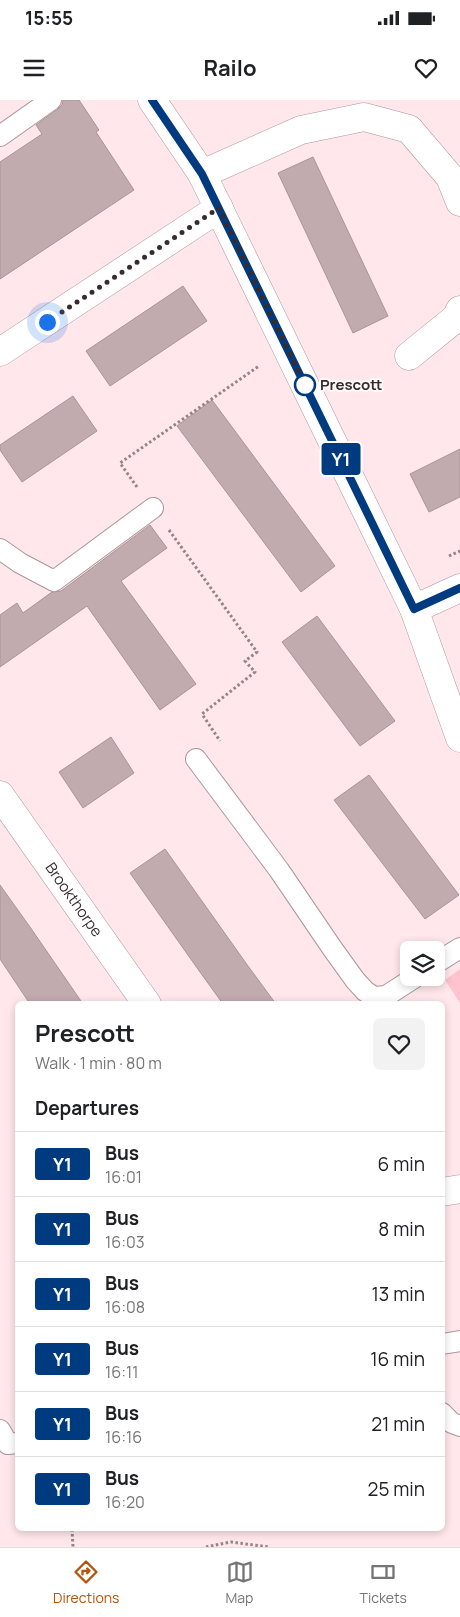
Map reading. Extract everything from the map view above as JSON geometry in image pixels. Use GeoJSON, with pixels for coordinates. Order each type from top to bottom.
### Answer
{"type":"FeatureCollection","features":[{"type":"Feature","properties":{"kind":"street"},"geometry":{"type":"LineString","coordinates":[[152,100],[202,174],[414,609],[460,738]]}},
{"type":"Feature","properties":{"kind":"street"},"geometry":{"type":"LineString","coordinates":[[202,174],[301,130],[364,117],[409,129],[450,177],[460,202]]}},
{"type":"Feature","properties":{"kind":"street"},"geometry":{"type":"LineString","coordinates":[[0,352],[219,208]]}},
{"type":"Feature","properties":{"kind":"street"},"geometry":{"type":"LineString","coordinates":[[409,356],[456,318],[460,310]]}},
{"type":"Feature","properties":{"kind":"street"},"geometry":{"type":"LineString","coordinates":[[414,609],[460,588]]}},
{"type":"Feature","properties":{"kind":"street","name":"Brookthorpe"},"geometry":{"type":"LineString","coordinates":[[0,795],[145,1001]]}},
{"type":"Feature","properties":{"kind":"street"},"geometry":{"type":"LineString","coordinates":[[445,1192],[460,1189]]}},
{"type":"Feature","properties":{"kind":"lane"},"geometry":{"type":"LineString","coordinates":[[0,136],[51,100]]}},
{"type":"Feature","properties":{"kind":"lane"},"geometry":{"type":"LineString","coordinates":[[0,549],[20,563],[54,581],[153,508]]}},
{"type":"Feature","properties":{"kind":"lane"},"geometry":{"type":"LineString","coordinates":[[196,759],[279,870],[332,948],[365,991],[374,996],[386,996],[402,986]]}},
{"type":"Feature","properties":{"kind":"lane"},"geometry":{"type":"LineString","coordinates":[[445,957],[460,948]]}},
{"type":"Feature","properties":{"kind":"lane"},"geometry":{"type":"LineString","coordinates":[[445,1344],[460,1341]]}},
{"type":"Feature","properties":{"kind":"lane"},"geometry":{"type":"LineString","coordinates":[[445,1416],[452,1423],[460,1426]]}},
{"type":"Feature","properties":{"kind":"lane"},"geometry":{"type":"LineString","coordinates":[[0,1430],[8,1444],[15,1443]]}},
{"type":"Feature","properties":{"kind":"path"},"geometry":{"type":"LineString","coordinates":[[196,759],[221,743],[202,714],[254,672],[245,661],[257,652],[120,463],[287,347]]}},
{"type":"Feature","properties":{"kind":"path"},"geometry":{"type":"LineString","coordinates":[[72,1531],[73,1547]]}},
{"type":"Feature","properties":{"kind":"path"},"geometry":{"type":"LineString","coordinates":[[206,1547],[231,1542],[269,1547]]}},
{"type":"Feature","properties":{"kind":"shaded area"},"geometry":{"type":"Polygon","coordinates":[[[460,969],[460,1003],[445,980],[460,969]]]}},
{"type":"Feature","properties":{"kind":"building"},"geometry":{"type":"Polygon","coordinates":[[[63,100],[79,100],[99,130],[96,132],[134,190],[0,279],[0,162],[42,134],[36,125],[58,109],[62,105],[63,100]]]}},
{"type":"Feature","properties":{"kind":"building"},"geometry":{"type":"Polygon","coordinates":[[[313,157],[388,316],[353,333],[278,173],[313,157]]]}},
{"type":"Feature","properties":{"kind":"building"},"geometry":{"type":"Polygon","coordinates":[[[183,286],[207,321],[110,386],[86,351],[183,286]]]}},
{"type":"Feature","properties":{"kind":"building"},"geometry":{"type":"Polygon","coordinates":[[[73,396],[97,431],[22,482],[0,450],[0,445],[73,396]]]}},
{"type":"Feature","properties":{"kind":"building"},"geometry":{"type":"Polygon","coordinates":[[[212,400],[335,566],[301,592],[177,426],[212,400]]]}},
{"type":"Feature","properties":{"kind":"building"},"geometry":{"type":"Polygon","coordinates":[[[460,449],[460,497],[429,512],[410,474],[460,449]]]}},
{"type":"Feature","properties":{"kind":"building"},"geometry":{"type":"Polygon","coordinates":[[[150,525],[167,548],[121,581],[196,684],[160,710],[87,606],[0,667],[0,615],[17,603],[23,613],[52,592],[61,591],[150,525]]]}},
{"type":"Feature","properties":{"kind":"building"},"geometry":{"type":"Polygon","coordinates":[[[317,616],[395,721],[360,746],[282,642],[317,616]]]}},
{"type":"Feature","properties":{"kind":"building"},"geometry":{"type":"Polygon","coordinates":[[[111,737],[134,773],[83,808],[59,772],[111,737]]]}},
{"type":"Feature","properties":{"kind":"building"},"geometry":{"type":"Polygon","coordinates":[[[369,775],[459,895],[425,919],[334,800],[369,775]]]}},
{"type":"Feature","properties":{"kind":"building"},"geometry":{"type":"Polygon","coordinates":[[[165,849],[274,1001],[221,1001],[130,873],[165,849]]]}},
{"type":"Feature","properties":{"kind":"building"},"geometry":{"type":"Polygon","coordinates":[[[0,885],[81,1001],[28,1001],[0,959],[0,885]]]}},
{"type":"Feature","properties":{"kind":"bus line","name":"Y1"},"geometry":{"type":"LineString","coordinates":[[152,100],[202,174],[414,609],[460,588]]}},
{"type":"Feature","properties":{"kind":"place","name":"Prescott"},"geometry":{"type":"Point","coordinates":[305,385]}},
{"type":"Feature","properties":{"kind":"route"},"geometry":{"type":"LineString","coordinates":[[47,322],[219,208],[305,385]]}}]}
